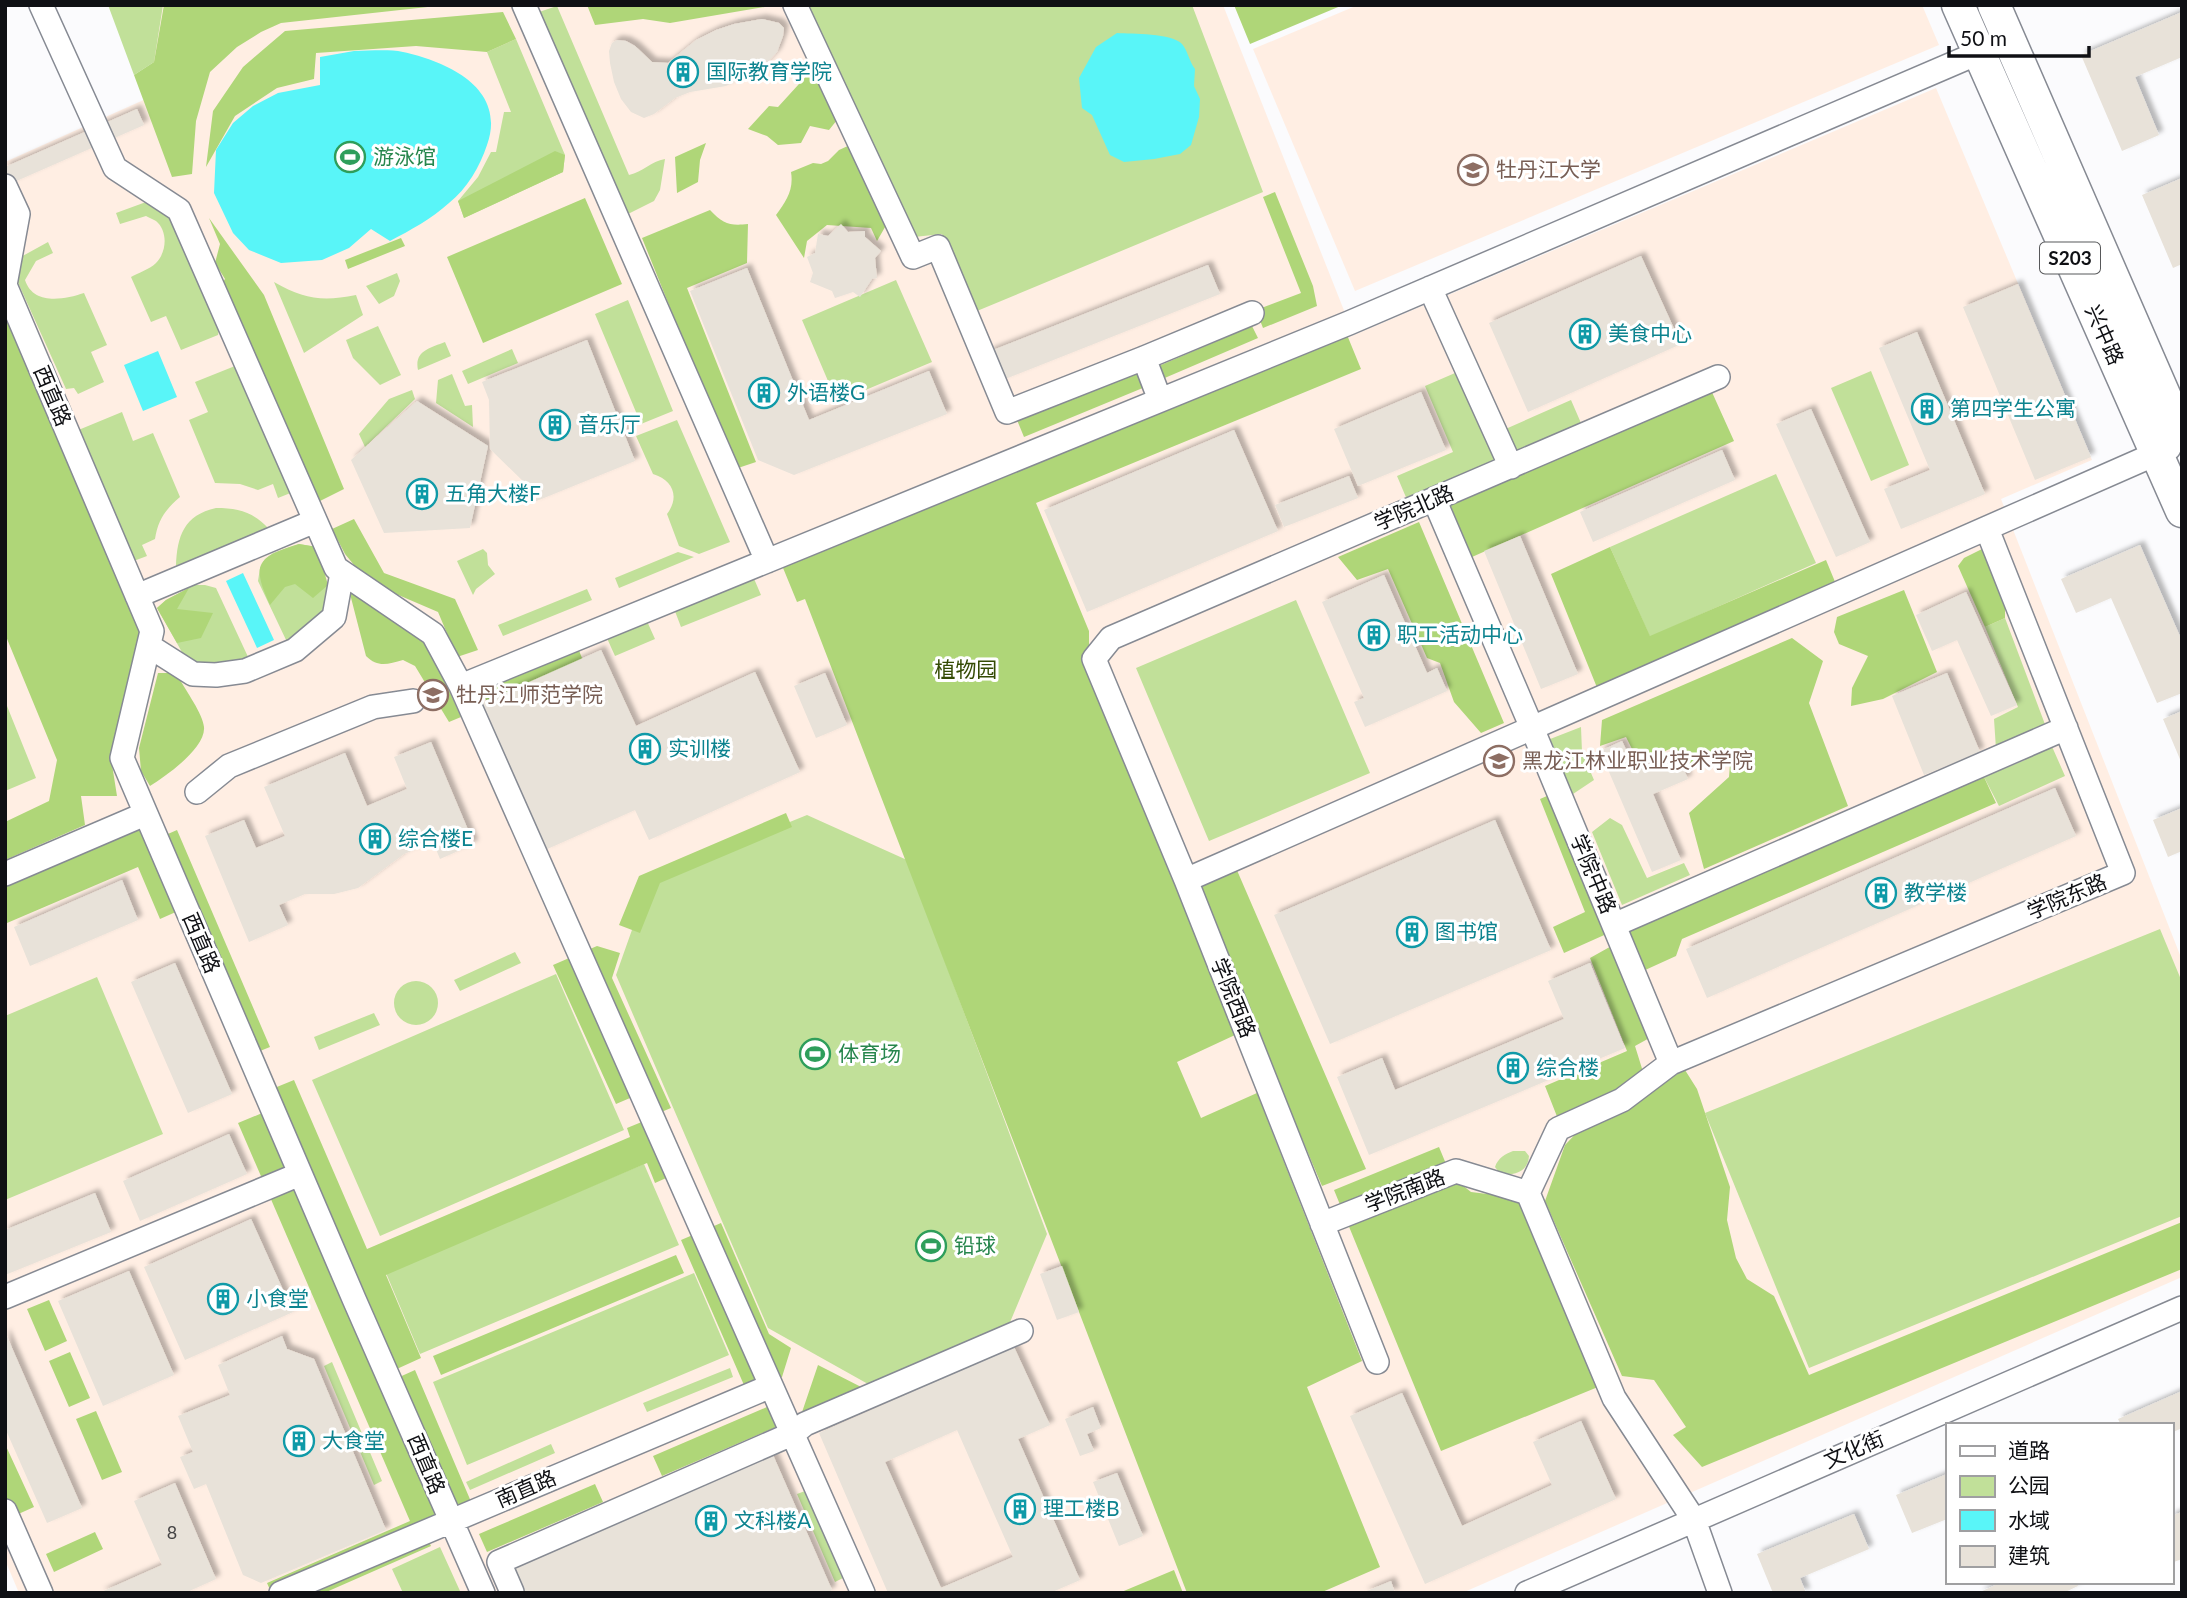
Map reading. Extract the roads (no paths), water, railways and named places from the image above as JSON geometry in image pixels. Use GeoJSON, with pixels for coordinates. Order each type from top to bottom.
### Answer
{"type":"FeatureCollection","features":[{"type":"Feature","properties":{"kind":"highway","name":"兴中路"},"geometry":{"type":"LineString","coordinates":[[1958,5],[1979,53],[2173,444]]}},
{"type":"Feature","properties":{"kind":"highway","name":"兴中路"},"geometry":{"type":"LineString","coordinates":[[1994,5],[2173,444],[2182,511]]}},
{"type":"Feature","properties":{"kind":"street"},"geometry":{"type":"LineString","coordinates":[[41,5],[115,168],[179,210],[336,568],[433,634],[461,686],[863,1593]]}},
{"type":"Feature","properties":{"kind":"street"},"geometry":{"type":"LineString","coordinates":[[524,5],[767,561]]}},
{"type":"Feature","properties":{"kind":"street"},"geometry":{"type":"LineString","coordinates":[[795,5],[913,257],[938,247],[1007,412],[1252,313]]}},
{"type":"Feature","properties":{"kind":"street"},"geometry":{"type":"LineString","coordinates":[[461,686],[1430,288],[2007,39]]}},
{"type":"Feature","properties":{"kind":"street","name":"西直路"},"geometry":{"type":"LineString","coordinates":[[5,186],[18,214],[5,285],[155,644],[122,758],[483,1593]]}},
{"type":"Feature","properties":{"kind":"street"},"geometry":{"type":"LineString","coordinates":[[1430,288],[1511,467]]}},
{"type":"Feature","properties":{"kind":"street"},"geometry":{"type":"LineString","coordinates":[[1144,358],[1160,400]]}},
{"type":"Feature","properties":{"kind":"street","name":"学院北路"},"geometry":{"type":"LineString","coordinates":[[1111,638],[1718,377]]}},
{"type":"Feature","properties":{"kind":"street"},"geometry":{"type":"LineString","coordinates":[[1186,880],[1987,529],[2173,444]]}},
{"type":"Feature","properties":{"kind":"street","name":"学院中路"},"geometry":{"type":"LineString","coordinates":[[1434,499],[1671,1063]]}},
{"type":"Feature","properties":{"kind":"street"},"geometry":{"type":"LineString","coordinates":[[137,596],[315,521]]}},
{"type":"Feature","properties":{"kind":"street","name":"学院东路"},"geometry":{"type":"LineString","coordinates":[[1671,1063],[2123,873],[1987,529]]}},
{"type":"Feature","properties":{"kind":"street"},"geometry":{"type":"LineString","coordinates":[[155,644],[193,674],[216,675],[245,671],[295,650],[334,617],[342,573]]}},
{"type":"Feature","properties":{"kind":"street","name":"学院西路"},"geometry":{"type":"LineString","coordinates":[[1111,638],[1094,659],[1186,880],[1377,1362]]}},
{"type":"Feature","properties":{"kind":"street"},"geometry":{"type":"LineString","coordinates":[[197,792],[229,766],[373,706],[413,701]]}},
{"type":"Feature","properties":{"kind":"street"},"geometry":{"type":"LineString","coordinates":[[1614,925],[2066,728]]}},
{"type":"Feature","properties":{"kind":"street"},"geometry":{"type":"LineString","coordinates":[[5,874],[145,814]]}},
{"type":"Feature","properties":{"kind":"street"},"geometry":{"type":"LineString","coordinates":[[1671,1063],[1622,1100],[1558,1129],[1528,1193],[1614,1398],[1694,1520],[1720,1593]]}},
{"type":"Feature","properties":{"kind":"street","name":"学院南路"},"geometry":{"type":"LineString","coordinates":[[1322,1224],[1456,1171],[1528,1193]]}},
{"type":"Feature","properties":{"kind":"street"},"geometry":{"type":"LineString","coordinates":[[5,1297],[300,1174]]}},
{"type":"Feature","properties":{"kind":"street","name":"文化街"},"geometry":{"type":"LineString","coordinates":[[1527,1593],[2182,1308]]}},
{"type":"Feature","properties":{"kind":"street"},"geometry":{"type":"LineString","coordinates":[[512,1592],[499,1562],[794,1433],[805,1424],[1021,1331]]}},
{"type":"Feature","properties":{"kind":"street","name":"南直路"},"geometry":{"type":"LineString","coordinates":[[281,1593],[771,1385]]}},
{"type":"Feature","properties":{"kind":"street"},"geometry":{"type":"LineString","coordinates":[[5,1511],[41,1593]]}},
{"type":"Feature","properties":{"kind":"water"},"geometry":{"type":"Polygon","coordinates":[[[1117,33],[1170,38],[1177,40],[1186,50],[1195,69],[1194,86],[1200,99],[1199,117],[1191,145],[1180,154],[1124,162],[1110,155],[1092,115],[1082,108],[1079,78],[1096,47],[1117,33]]]}},
{"type":"Feature","properties":{"kind":"water","name":"游泳馆"},"geometry":{"type":"Polygon","coordinates":[[[354,51],[403,52],[438,63],[470,81],[489,108],[491,125],[487,145],[477,169],[462,191],[442,209],[390,241],[371,229],[349,248],[322,260],[281,263],[249,250],[233,233],[214,193],[216,150],[233,123],[253,106],[278,93],[320,85],[320,57],[354,51]]]}},
{"type":"Feature","properties":{"kind":"water"},"geometry":{"type":"Polygon","coordinates":[[[158,351],[177,397],[143,411],[124,365],[158,351]]]}},
{"type":"Feature","properties":{"kind":"water"},"geometry":{"type":"Polygon","coordinates":[[[243,573],[274,640],[257,648],[226,581],[243,573]]]}},
{"type":"Feature","properties":{"kind":"place","name":"国际教育学院"},"geometry":{"type":"Point","coordinates":[683,72]}},
{"type":"Feature","properties":{"kind":"place","name":"游泳馆"},"geometry":{"type":"Point","coordinates":[350,157]}},
{"type":"Feature","properties":{"kind":"place","name":"牡丹江大学"},"geometry":{"type":"Point","coordinates":[1473,170]}},
{"type":"Feature","properties":{"kind":"place","name":"美食中心"},"geometry":{"type":"Point","coordinates":[1585,334]}},
{"type":"Feature","properties":{"kind":"place","name":"外语楼G"},"geometry":{"type":"Point","coordinates":[764,393]}},
{"type":"Feature","properties":{"kind":"place","name":"第四学生公寓"},"geometry":{"type":"Point","coordinates":[1927,409]}},
{"type":"Feature","properties":{"kind":"place","name":"音乐厅"},"geometry":{"type":"Point","coordinates":[555,425]}},
{"type":"Feature","properties":{"kind":"place","name":"五角大楼F"},"geometry":{"type":"Point","coordinates":[422,494]}},
{"type":"Feature","properties":{"kind":"place","name":"职工活动中心"},"geometry":{"type":"Point","coordinates":[1374,635]}},
{"type":"Feature","properties":{"kind":"place","name":"牡丹江师范学院"},"geometry":{"type":"Point","coordinates":[433,695]}},
{"type":"Feature","properties":{"kind":"place","name":"实训楼"},"geometry":{"type":"Point","coordinates":[645,749]}},
{"type":"Feature","properties":{"kind":"place","name":"黑龙江林业职业技术学院"},"geometry":{"type":"Point","coordinates":[1499,761]}},
{"type":"Feature","properties":{"kind":"place","name":"综合楼E"},"geometry":{"type":"Point","coordinates":[375,839]}},
{"type":"Feature","properties":{"kind":"place","name":"教学楼"},"geometry":{"type":"Point","coordinates":[1881,893]}},
{"type":"Feature","properties":{"kind":"place","name":"图书馆"},"geometry":{"type":"Point","coordinates":[1412,932]}},
{"type":"Feature","properties":{"kind":"place","name":"体育场"},"geometry":{"type":"Point","coordinates":[815,1054]}},
{"type":"Feature","properties":{"kind":"place","name":"综合楼"},"geometry":{"type":"Point","coordinates":[1513,1068]}},
{"type":"Feature","properties":{"kind":"place","name":"铅球"},"geometry":{"type":"Point","coordinates":[931,1246]}},
{"type":"Feature","properties":{"kind":"place","name":"小食堂"},"geometry":{"type":"Point","coordinates":[223,1299]}},
{"type":"Feature","properties":{"kind":"place","name":"大食堂"},"geometry":{"type":"Point","coordinates":[299,1441]}},
{"type":"Feature","properties":{"kind":"place","name":"理工楼B"},"geometry":{"type":"Point","coordinates":[1020,1509]}},
{"type":"Feature","properties":{"kind":"place","name":"文科楼A"},"geometry":{"type":"Point","coordinates":[711,1521]}},
{"type":"Feature","properties":{"kind":"park label","name":"植物园"},"geometry":{"type":"Point","coordinates":[966,670]}}]}
